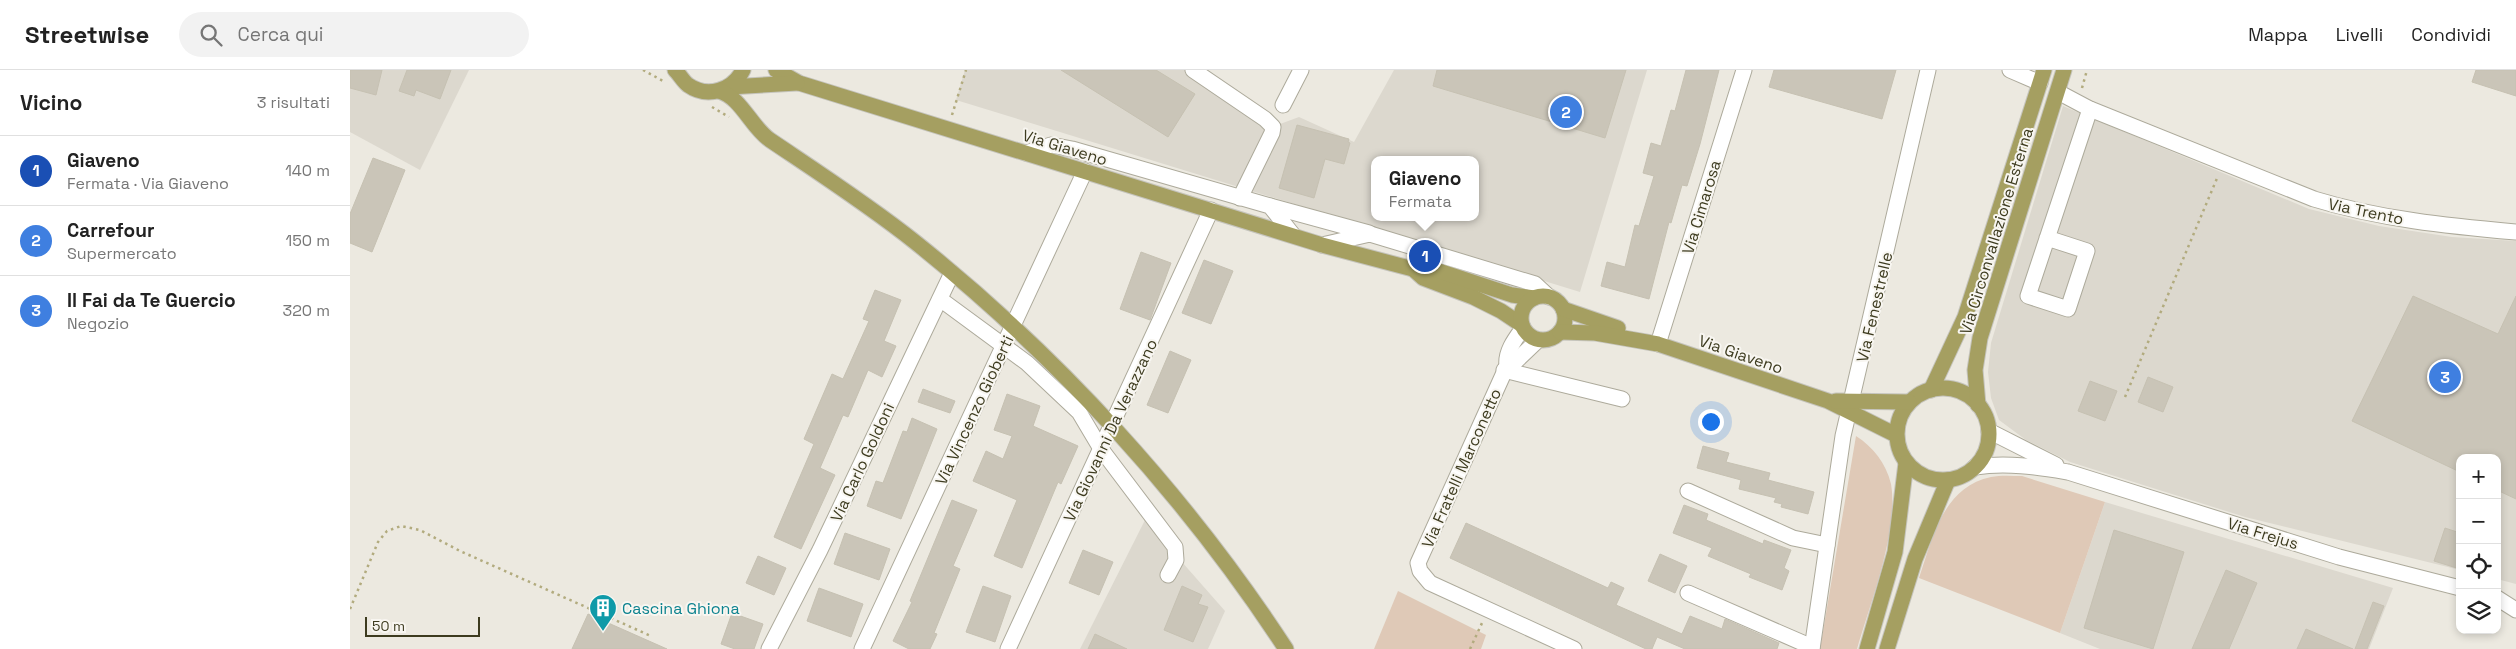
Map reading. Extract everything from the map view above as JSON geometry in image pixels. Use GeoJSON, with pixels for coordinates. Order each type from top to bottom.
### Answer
{"type":"FeatureCollection","features":[{"type":"Feature","properties":{"kind":"main road"},"geometry":{"type":"LineString","coordinates":[[743,70],[738,79],[724,89],[763,135],[914,241],[1013,326],[1112,427],[1178,502],[1233,571],[1286,649]]}},
{"type":"Feature","properties":{"kind":"main road","name":"Via Giaveno"},"geometry":{"type":"LineString","coordinates":[[776,70],[799,83],[1322,245],[1413,269],[1427,267],[1512,295],[1542,298]]}},
{"type":"Feature","properties":{"kind":"main road","name":"Via Circonvallazione Esterna"},"geometry":{"type":"LineString","coordinates":[[1989,430],[1985,416],[1978,405],[1974,370],[1980,338],[2064,70]]}},
{"type":"Feature","properties":{"kind":"main road","name":"Via Giaveno"},"geometry":{"type":"LineString","coordinates":[[676,71],[684,82],[694,89],[705,92],[799,83]]}},
{"type":"Feature","properties":{"kind":"main road","name":"Via Circonvallazione Esterna"},"geometry":{"type":"LineString","coordinates":[[1931,390],[1965,316],[2042,76]]}},
{"type":"Feature","properties":{"kind":"main road","name":"Via Giaveno"},"geometry":{"type":"LineString","coordinates":[[1413,269],[1423,278],[1501,311],[1523,326]]}},
{"type":"Feature","properties":{"kind":"main road"},"geometry":{"type":"LineString","coordinates":[[1542,298],[1555,300],[1563,308],[1565,321],[1560,332],[1549,340],[1538,340],[1529,335],[1523,326],[1523,308],[1542,298]]}},
{"type":"Feature","properties":{"kind":"main road","name":"Via Giaveno"},"geometry":{"type":"LineString","coordinates":[[1563,308],[1595,322],[1635,333],[1642,340]]}},
{"type":"Feature","properties":{"kind":"main road","name":"Via Giaveno"},"geometry":{"type":"LineString","coordinates":[[1560,332],[1595,333],[1631,341],[1642,340],[1658,344],[1851,407],[1896,435]]}},
{"type":"Feature","properties":{"kind":"main road"},"geometry":{"type":"LineString","coordinates":[[1978,405],[1956,390],[1931,390],[1909,402],[1899,420],[1896,435],[1900,452],[1906,463],[1920,475],[1934,480],[1948,480],[1967,474],[1975,467],[1986,449],[1989,430]]}},
{"type":"Feature","properties":{"kind":"main road","name":"Via Giaveno"},"geometry":{"type":"LineString","coordinates":[[1851,407],[1909,402]]}},
{"type":"Feature","properties":{"kind":"main road"},"geometry":{"type":"LineString","coordinates":[[1867,649],[1895,552],[1906,463]]}},
{"type":"Feature","properties":{"kind":"main road"},"geometry":{"type":"LineString","coordinates":[[1888,649],[1915,559],[1948,480]]}},
{"type":"Feature","properties":{"kind":"street"},"geometry":{"type":"LineString","coordinates":[[1193,70],[1265,119],[1273,127],[1240,198]]}},
{"type":"Feature","properties":{"kind":"street"},"geometry":{"type":"LineString","coordinates":[[1283,105],[1301,70]]}},
{"type":"Feature","properties":{"kind":"street","name":"Via Cimarosa"},"geometry":{"type":"LineString","coordinates":[[1658,344],[1744,70]]}},
{"type":"Feature","properties":{"kind":"street","name":"Via Fenestrelle"},"geometry":{"type":"LineString","coordinates":[[1812,648],[1844,436],[1928,70]]}},
{"type":"Feature","properties":{"kind":"street"},"geometry":{"type":"LineString","coordinates":[[2010,70],[2042,76]]}},
{"type":"Feature","properties":{"kind":"street","name":"Via Trento"},"geometry":{"type":"LineString","coordinates":[[2058,92],[2090,109],[2314,199],[2346,209],[2454,227],[2516,232]]}},
{"type":"Feature","properties":{"kind":"street"},"geometry":{"type":"LineString","coordinates":[[2047,238],[2087,251],[2068,309],[2028,296],[2047,238],[2090,109]]}},
{"type":"Feature","properties":{"kind":"street"},"geometry":{"type":"LineString","coordinates":[[1026,153],[1051,145],[1072,149],[1370,234],[1535,284],[1542,298]]}},
{"type":"Feature","properties":{"kind":"street","name":"Via Vincenzo Gioberti"},"geometry":{"type":"LineString","coordinates":[[862,649],[1085,171]]}},
{"type":"Feature","properties":{"kind":"street"},"geometry":{"type":"LineString","coordinates":[[1270,206],[1292,235]]}},
{"type":"Feature","properties":{"kind":"street","name":"Via Giovanni Da Verazzano"},"geometry":{"type":"LineString","coordinates":[[1008,649],[1212,210]]}},
{"type":"Feature","properties":{"kind":"street"},"geometry":{"type":"LineString","coordinates":[[1322,245],[1370,234]]}},
{"type":"Feature","properties":{"kind":"street","name":"Via Carlo Goldoni"},"geometry":{"type":"LineString","coordinates":[[769,649],[820,550],[952,273]]}},
{"type":"Feature","properties":{"kind":"street"},"geometry":{"type":"LineString","coordinates":[[940,298],[1027,363],[1079,412],[1101,448],[1175,548],[1176,560],[1168,574]]}},
{"type":"Feature","properties":{"kind":"street","name":"Via Fratelli Marconetto"},"geometry":{"type":"LineString","coordinates":[[1523,326],[1506,359],[1506,368],[1418,563],[1420,571],[1430,583],[1574,649]]}},
{"type":"Feature","properties":{"kind":"street","name":"Via Fratelli Marconetto"},"geometry":{"type":"LineString","coordinates":[[1506,368],[1514,363],[1538,340]]}},
{"type":"Feature","properties":{"kind":"street","name":"Via Fratelli Marconetto"},"geometry":{"type":"LineString","coordinates":[[1506,368],[1622,399]]}},
{"type":"Feature","properties":{"kind":"street","name":"Via Frejus"},"geometry":{"type":"LineString","coordinates":[[1989,430],[2068,472]]}},
{"type":"Feature","properties":{"kind":"street","name":"Via Frejus"},"geometry":{"type":"LineString","coordinates":[[1975,467],[2001,464],[2032,466],[2068,472],[2339,557],[2456,587]]}},
{"type":"Feature","properties":{"kind":"street"},"geometry":{"type":"LineString","coordinates":[[1688,491],[1794,538],[1827,545]]}},
{"type":"Feature","properties":{"kind":"street"},"geometry":{"type":"LineString","coordinates":[[1688,593],[1812,648]]}},
{"type":"Feature","properties":{"kind":"street"},"geometry":{"type":"LineString","coordinates":[[2505,598],[2516,610]]}},
{"type":"Feature","properties":{"kind":"path"},"geometry":{"type":"LineString","coordinates":[[948,129],[966,70]]}},
{"type":"Feature","properties":{"kind":"path"},"geometry":{"type":"LineString","coordinates":[[2126,397],[2224,163]]}},
{"type":"Feature","properties":{"kind":"path"},"geometry":{"type":"LineString","coordinates":[[350,609],[378,542],[388,532],[401,526],[420,530],[460,551],[651,636]]}},
{"type":"Feature","properties":{"kind":"path"},"geometry":{"type":"LineString","coordinates":[[1470,649],[1489,610]]}},
{"type":"Feature","properties":{"kind":"shaded area"},"geometry":{"type":"Polygon","coordinates":[[[350,70],[469,70],[420,170],[350,132],[350,70]]]}},
{"type":"Feature","properties":{"kind":"shaded area"},"geometry":{"type":"Polygon","coordinates":[[[965,70],[1192,70],[1272,127],[1299,117],[1354,142],[1394,70],[1647,70],[1580,292],[956,100],[965,70]]]}},
{"type":"Feature","properties":{"kind":"shaded area"},"geometry":{"type":"Polygon","coordinates":[[[2063,106],[2309,209],[2379,226],[2452,237],[2516,241],[2516,584],[2501,580],[2501,454],[2456,454],[2456,569],[2245,517],[2070,462],[2026,440],[1999,420],[1991,398],[1988,372],[1991,343],[2063,106]]]}},
{"type":"Feature","properties":{"kind":"shaded area"},"geometry":{"type":"Polygon","coordinates":[[[1856,436],[1878,456],[1889,476],[1892,502],[1891,523],[1882,567],[1857,649],[1820,649],[1856,436]]]}},
{"type":"Feature","properties":{"kind":"shaded area"},"geometry":{"type":"Polygon","coordinates":[[[2022,476],[2105,502],[2060,633],[1919,578],[1929,546],[1942,516],[1961,491],[1991,477],[2022,476]]]}},
{"type":"Feature","properties":{"kind":"shaded area"},"geometry":{"type":"Polygon","coordinates":[[[2105,502],[2393,588],[2369,649],[2100,649],[2060,633],[2105,502]]]}},
{"type":"Feature","properties":{"kind":"shaded area"},"geometry":{"type":"Polygon","coordinates":[[[1145,520],[1225,611],[1208,649],[1080,649],[1145,520]]]}},
{"type":"Feature","properties":{"kind":"shaded area"},"geometry":{"type":"Polygon","coordinates":[[[1398,591],[1486,635],[1481,649],[1374,649],[1398,591]]]}},
{"type":"Feature","properties":{"kind":"building"},"geometry":{"type":"Polygon","coordinates":[[[350,70],[382,70],[376,95],[350,88],[350,70]]]}},
{"type":"Feature","properties":{"kind":"building"},"geometry":{"type":"Polygon","coordinates":[[[407,70],[451,70],[440,99],[416,90],[414,96],[399,91],[407,70]]]}},
{"type":"Feature","properties":{"kind":"building"},"geometry":{"type":"Polygon","coordinates":[[[1061,70],[1156,70],[1195,94],[1168,137],[1061,70]]]}},
{"type":"Feature","properties":{"kind":"building"},"geometry":{"type":"Polygon","coordinates":[[[1437,70],[1626,70],[1605,138],[1433,86],[1437,70]]]}},
{"type":"Feature","properties":{"kind":"building"},"geometry":{"type":"Polygon","coordinates":[[[1686,70],[1719,70],[1700,144],[1687,186],[1682,185],[1671,223],[1669,222],[1649,299],[1601,286],[1607,262],[1625,267],[1635,225],[1639,226],[1654,176],[1643,173],[1651,143],[1661,146],[1671,110],[1675,111],[1686,70]]]}},
{"type":"Feature","properties":{"kind":"building"},"geometry":{"type":"Polygon","coordinates":[[[1774,70],[1896,70],[1882,119],[1769,87],[1774,70]]]}},
{"type":"Feature","properties":{"kind":"building"},"geometry":{"type":"Polygon","coordinates":[[[2476,70],[2516,70],[2516,96],[2472,82],[2476,70]]]}},
{"type":"Feature","properties":{"kind":"building"},"geometry":{"type":"Polygon","coordinates":[[[1297,125],[1349,139],[1348,142],[1350,143],[1344,164],[1325,159],[1314,198],[1279,188],[1297,125]]]}},
{"type":"Feature","properties":{"kind":"building"},"geometry":{"type":"Polygon","coordinates":[[[373,158],[405,170],[372,252],[350,243],[350,214],[373,158]]]}},
{"type":"Feature","properties":{"kind":"building"},"geometry":{"type":"Polygon","coordinates":[[[1141,252],[1171,263],[1150,320],[1120,309],[1141,252]]]}},
{"type":"Feature","properties":{"kind":"building"},"geometry":{"type":"Polygon","coordinates":[[[1204,260],[1233,271],[1211,324],[1182,313],[1204,260]]]}},
{"type":"Feature","properties":{"kind":"building"},"geometry":{"type":"Polygon","coordinates":[[[875,290],[901,300],[884,341],[896,346],[882,377],[868,370],[848,417],[843,415],[820,468],[835,475],[801,549],[774,537],[814,444],[804,439],[832,374],[843,379],[869,321],[863,319],[875,290]]]}},
{"type":"Feature","properties":{"kind":"building"},"geometry":{"type":"Polygon","coordinates":[[[2413,296],[2498,334],[2516,296],[2516,499],[2501,492],[2501,454],[2456,454],[2456,470],[2352,421],[2413,296]]]}},
{"type":"Feature","properties":{"kind":"building"},"geometry":{"type":"Polygon","coordinates":[[[1170,351],[1191,360],[1168,413],[1147,405],[1170,351]]]}},
{"type":"Feature","properties":{"kind":"building"},"geometry":{"type":"Polygon","coordinates":[[[2148,377],[2173,387],[2163,412],[2138,402],[2148,377]]]}},
{"type":"Feature","properties":{"kind":"building"},"geometry":{"type":"Polygon","coordinates":[[[2090,381],[2117,391],[2105,421],[2078,411],[2090,381]]]}},
{"type":"Feature","properties":{"kind":"building"},"geometry":{"type":"Polygon","coordinates":[[[923,389],[955,401],[950,413],[918,402],[923,389]]]}},
{"type":"Feature","properties":{"kind":"building"},"geometry":{"type":"Polygon","coordinates":[[[1007,394],[1040,406],[1033,426],[1078,446],[1061,484],[1058,482],[1022,568],[994,556],[1017,500],[973,481],[986,451],[1003,459],[1012,436],[994,430],[1007,394]]]}},
{"type":"Feature","properties":{"kind":"building"},"geometry":{"type":"Polygon","coordinates":[[[912,418],[937,429],[901,519],[867,506],[876,481],[883,483],[903,431],[907,432],[912,418]]]}},
{"type":"Feature","properties":{"kind":"building"},"geometry":{"type":"Polygon","coordinates":[[[1703,446],[1729,453],[1726,462],[1770,473],[1768,480],[1814,492],[1808,514],[1781,507],[1782,504],[1774,502],[1776,498],[1739,489],[1741,480],[1697,468],[1703,446]]]}},
{"type":"Feature","properties":{"kind":"building"},"geometry":{"type":"Polygon","coordinates":[[[952,500],[977,510],[953,566],[960,569],[934,633],[937,634],[930,649],[909,649],[893,641],[912,602],[910,601],[952,500]]]}},
{"type":"Feature","properties":{"kind":"building"},"geometry":{"type":"Polygon","coordinates":[[[1684,505],[1708,514],[1706,520],[1763,544],[1764,540],[1791,550],[1784,568],[1789,571],[1782,590],[1749,577],[1751,574],[1708,556],[1712,548],[1673,533],[1684,505]]]}},
{"type":"Feature","properties":{"kind":"building"},"geometry":{"type":"Polygon","coordinates":[[[1466,523],[1608,588],[1611,582],[1624,588],[1616,605],[1682,634],[1690,616],[1722,629],[1725,619],[1779,643],[1777,649],[1685,649],[1657,637],[1652,649],[1646,649],[1450,558],[1466,523]]]}},
{"type":"Feature","properties":{"kind":"building"},"geometry":{"type":"Polygon","coordinates":[[[2445,528],[2456,532],[2456,568],[2434,561],[2445,528]]]}},
{"type":"Feature","properties":{"kind":"building"},"geometry":{"type":"Polygon","coordinates":[[[2114,530],[2184,552],[2153,649],[2084,628],[2114,530]]]}},
{"type":"Feature","properties":{"kind":"building"},"geometry":{"type":"Polygon","coordinates":[[[845,533],[890,549],[879,580],[834,564],[845,533]]]}},
{"type":"Feature","properties":{"kind":"building"},"geometry":{"type":"Polygon","coordinates":[[[1083,550],[1113,562],[1099,595],[1069,583],[1083,550]]]}},
{"type":"Feature","properties":{"kind":"building"},"geometry":{"type":"Polygon","coordinates":[[[1660,554],[1687,566],[1675,593],[1648,581],[1660,554]]]}},
{"type":"Feature","properties":{"kind":"building"},"geometry":{"type":"Polygon","coordinates":[[[758,556],[786,568],[774,595],[746,583],[758,556]]]}},
{"type":"Feature","properties":{"kind":"building"},"geometry":{"type":"Polygon","coordinates":[[[2226,570],[2257,583],[2229,649],[2192,649],[2226,570]]]}},
{"type":"Feature","properties":{"kind":"building"},"geometry":{"type":"Polygon","coordinates":[[[983,586],[1011,596],[995,642],[966,632],[983,586]]]}},
{"type":"Feature","properties":{"kind":"building"},"geometry":{"type":"Polygon","coordinates":[[[1182,586],[1202,595],[1198,604],[1208,607],[1193,642],[1164,630],[1182,586]]]}},
{"type":"Feature","properties":{"kind":"building"},"geometry":{"type":"Polygon","coordinates":[[[819,588],[863,604],[851,637],[807,621],[819,588]]]}},
{"type":"Feature","properties":{"kind":"building"},"geometry":{"type":"Polygon","coordinates":[[[2373,602],[2384,606],[2367,649],[2355,649],[2373,602]]]}},
{"type":"Feature","properties":{"kind":"building"},"geometry":{"type":"Polygon","coordinates":[[[732,613],[763,624],[754,649],[735,649],[721,644],[732,613]]]}},
{"type":"Feature","properties":{"kind":"building","name":"Cascina Ghiona"},"geometry":{"type":"Polygon","coordinates":[[[588,614],[667,649],[572,649],[588,614]]]}},
{"type":"Feature","properties":{"kind":"building"},"geometry":{"type":"Polygon","coordinates":[[[2306,629],[2353,649],[2297,649],[2306,629]]]}},
{"type":"Feature","properties":{"kind":"building"},"geometry":{"type":"Polygon","coordinates":[[[1095,634],[1127,649],[1088,649],[1095,634]]]}},
{"type":"Feature","properties":{"kind":"place","name":"Carrefour"},"geometry":{"type":"Point","coordinates":[1566,112]}},
{"type":"Feature","properties":{"kind":"place","name":"Giaveno"},"geometry":{"type":"Point","coordinates":[1425,256]}},
{"type":"Feature","properties":{"kind":"place","name":"Il Fai da Te Guercio"},"geometry":{"type":"Point","coordinates":[2445,377]}},
{"type":"Feature","properties":{"kind":"place","name":"Cascina Ghiona"},"geometry":{"type":"Point","coordinates":[603,632]}}]}
